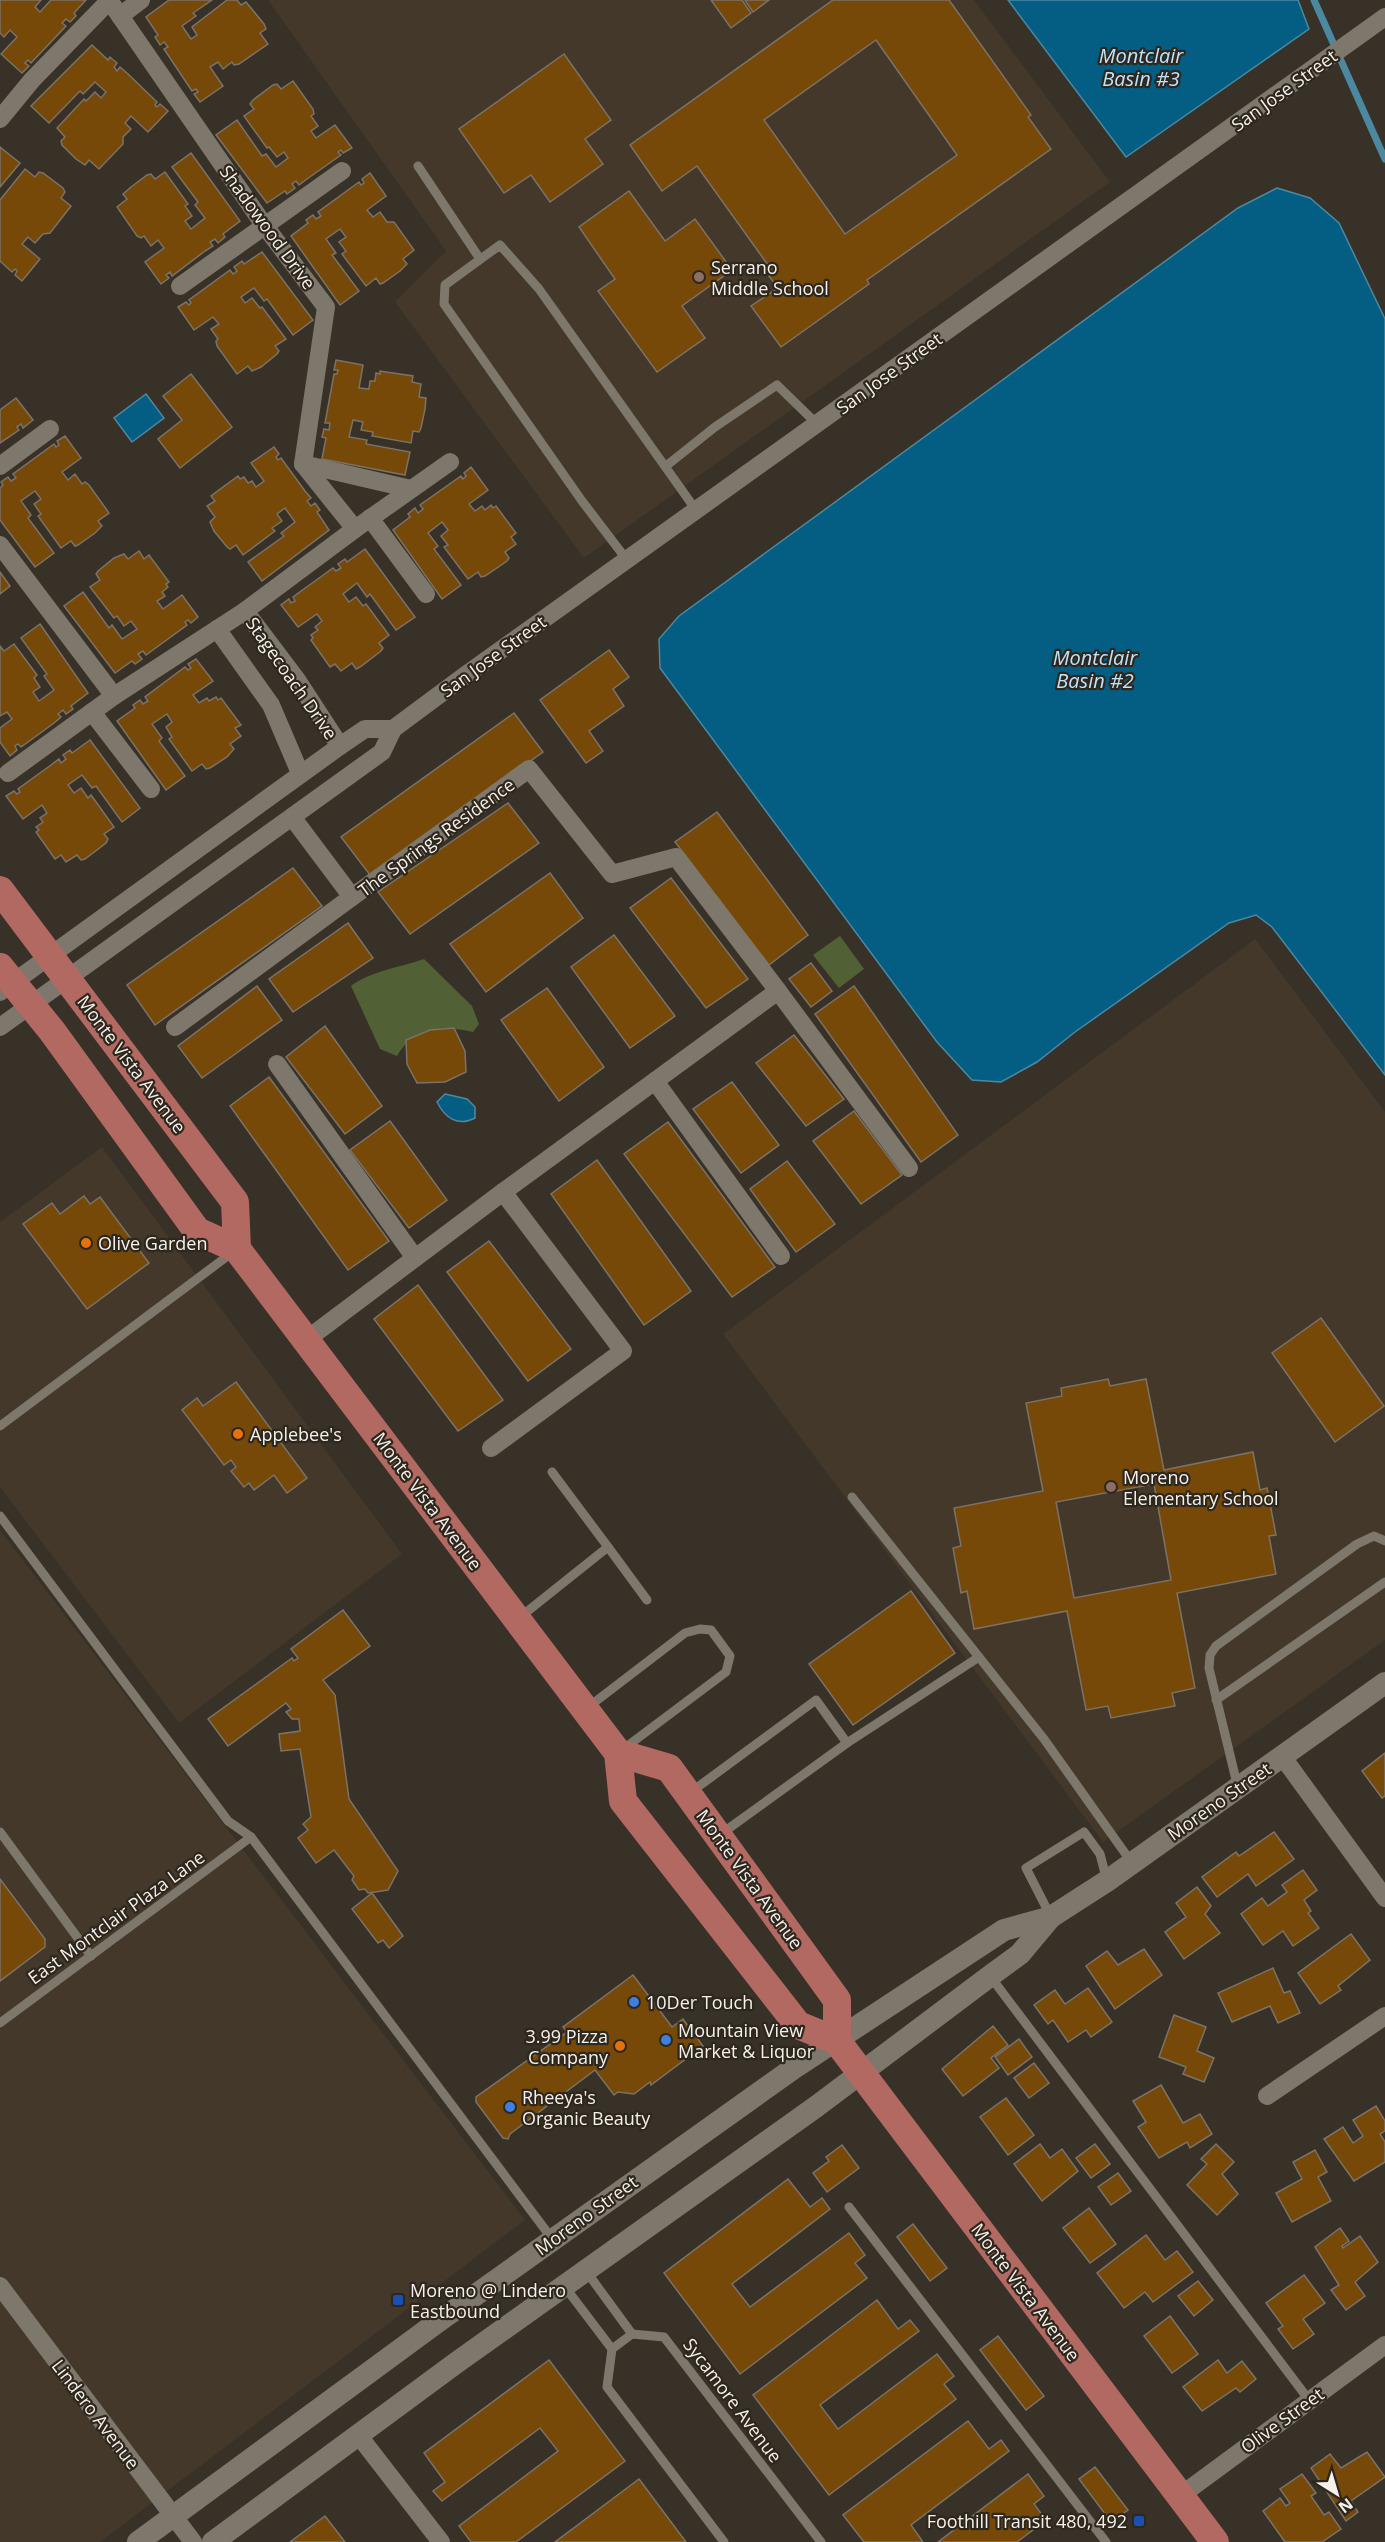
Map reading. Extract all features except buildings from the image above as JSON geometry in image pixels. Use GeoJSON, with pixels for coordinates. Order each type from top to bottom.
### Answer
{"type":"FeatureCollection","features":[{"type":"Feature","properties":{"kind":"main road","name":"Monte Vista Avenue"},"geometry":{"type":"LineString","coordinates":[[0,890],[235,1202],[237,1249]]}},
{"type":"Feature","properties":{"kind":"main road","name":"Monte Vista Avenue"},"geometry":{"type":"LineString","coordinates":[[11,987],[197,1231],[237,1249],[618,1752],[623,1802],[798,2025],[837,2042],[1215,2542]]}},
{"type":"Feature","properties":{"kind":"main road","name":"Monte Vista Avenue"},"geometry":{"type":"LineString","coordinates":[[618,1752],[669,1768],[837,2000],[837,2042]]}},
{"type":"Feature","properties":{"kind":"street"},"geometry":{"type":"LineString","coordinates":[[0,119],[33,80],[113,6],[141,0]]}},
{"type":"Feature","properties":{"kind":"street","name":"Shadowood Drive"},"geometry":{"type":"LineString","coordinates":[[113,6],[264,225],[326,307],[303,464]]}},
{"type":"Feature","properties":{"kind":"street","name":"San Jose Street"},"geometry":{"type":"LineString","coordinates":[[58,967],[292,817],[382,752],[393,729],[1385,17]]}},
{"type":"Feature","properties":{"kind":"street"},"geometry":{"type":"LineString","coordinates":[[180,286],[342,171]]}},
{"type":"Feature","properties":{"kind":"street"},"geometry":{"type":"LineString","coordinates":[[0,466],[51,429]]}},
{"type":"Feature","properties":{"kind":"street","name":"Stagecoach Drive"},"geometry":{"type":"LineString","coordinates":[[8,773],[114,696],[245,611],[450,462]]}},
{"type":"Feature","properties":{"kind":"street"},"geometry":{"type":"LineString","coordinates":[[303,464],[411,489]]}},
{"type":"Feature","properties":{"kind":"street"},"geometry":{"type":"LineString","coordinates":[[303,464],[355,529]]}},
{"type":"Feature","properties":{"kind":"street"},"geometry":{"type":"LineString","coordinates":[[370,518],[426,594]]}},
{"type":"Feature","properties":{"kind":"street"},"geometry":{"type":"LineString","coordinates":[[0,545],[114,696]]}},
{"type":"Feature","properties":{"kind":"street","name":"Stagecoach Drive"},"geometry":{"type":"LineString","coordinates":[[245,611],[297,680],[340,746]]}},
{"type":"Feature","properties":{"kind":"street","name":"Stagecoach Drive"},"geometry":{"type":"LineString","coordinates":[[217,629],[271,705],[300,773]]}},
{"type":"Feature","properties":{"kind":"street"},"geometry":{"type":"LineString","coordinates":[[92,712],[151,789]]}},
{"type":"Feature","properties":{"kind":"street"},"geometry":{"type":"LineString","coordinates":[[11,987],[58,967],[300,773],[365,729],[393,729]]}},
{"type":"Feature","properties":{"kind":"street","name":"The Springs Residence"},"geometry":{"type":"LineString","coordinates":[[175,1027],[529,769],[612,874],[676,857],[778,991]]}},
{"type":"Feature","properties":{"kind":"street","name":"The Springs Residence"},"geometry":{"type":"LineString","coordinates":[[292,817],[352,897]]}},
{"type":"Feature","properties":{"kind":"street"},"geometry":{"type":"LineString","coordinates":[[11,987],[58,967]]}},
{"type":"Feature","properties":{"kind":"street"},"geometry":{"type":"LineString","coordinates":[[0,1027],[11,987]]}},
{"type":"Feature","properties":{"kind":"street"},"geometry":{"type":"LineString","coordinates":[[306,1340],[503,1192],[778,991],[909,1168]]}},
{"type":"Feature","properties":{"kind":"street"},"geometry":{"type":"LineString","coordinates":[[277,1065],[415,1258]]}},
{"type":"Feature","properties":{"kind":"street"},"geometry":{"type":"LineString","coordinates":[[655,1081],[782,1256]]}},
{"type":"Feature","properties":{"kind":"street"},"geometry":{"type":"LineString","coordinates":[[491,1448],[622,1351],[503,1192]]}},
{"type":"Feature","properties":{"kind":"street","name":"Moreno Street"},"geometry":{"type":"LineString","coordinates":[[138,2542],[785,2074],[837,2042],[1004,1930],[1051,1917],[1107,1881],[1385,1683]]}},
{"type":"Feature","properties":{"kind":"street"},"geometry":{"type":"LineString","coordinates":[[1282,1756],[1385,1898]]}},
{"type":"Feature","properties":{"kind":"street","name":"Moreno Street"},"geometry":{"type":"LineString","coordinates":[[213,2542],[563,2285],[817,2106],[860,2071],[1020,1954],[1051,1917]]}},
{"type":"Feature","properties":{"kind":"street"},"geometry":{"type":"LineString","coordinates":[[1267,2096],[1385,2016]]}},
{"type":"Feature","properties":{"kind":"street","name":"Lindero Avenue"},"geometry":{"type":"LineString","coordinates":[[0,2286],[193,2542]]}},
{"type":"Feature","properties":{"kind":"street","name":"Olive Street"},"geometry":{"type":"LineString","coordinates":[[1180,2496],[1385,2345]]}},
{"type":"Feature","properties":{"kind":"street"},"geometry":{"type":"LineString","coordinates":[[359,2436],[441,2542]]}},
{"type":"Feature","properties":{"kind":"lane"},"geometry":{"type":"LineString","coordinates":[[418,166],[480,259]]}},
{"type":"Feature","properties":{"kind":"lane"},"geometry":{"type":"LineString","coordinates":[[627,560],[582,501],[444,304],[445,285],[480,259],[501,244],[539,289],[604,386],[666,466],[696,510]]}},
{"type":"Feature","properties":{"kind":"lane"},"geometry":{"type":"LineString","coordinates":[[666,466],[715,428],[777,385],[817,424]]}},
{"type":"Feature","properties":{"kind":"lane"},"geometry":{"type":"LineString","coordinates":[[0,1426],[237,1249]]}},
{"type":"Feature","properties":{"kind":"lane"},"geometry":{"type":"LineString","coordinates":[[552,1472],[647,1600]]}},
{"type":"Feature","properties":{"kind":"lane"},"geometry":{"type":"LineString","coordinates":[[852,1497],[1044,1739],[1132,1863]]}},
{"type":"Feature","properties":{"kind":"lane"},"geometry":{"type":"LineString","coordinates":[[0,1516],[228,1821],[251,1838],[554,2240]]}},
{"type":"Feature","properties":{"kind":"lane"},"geometry":{"type":"LineString","coordinates":[[1238,1788],[1209,1668],[1210,1655],[1216,1646],[1356,1544],[1374,1536],[1385,1541]]}},
{"type":"Feature","properties":{"kind":"lane"},"geometry":{"type":"LineString","coordinates":[[517,1619],[608,1547]]}},
{"type":"Feature","properties":{"kind":"lane"},"geometry":{"type":"LineString","coordinates":[[1216,1700],[1385,1581]]}},
{"type":"Feature","properties":{"kind":"lane"},"geometry":{"type":"LineString","coordinates":[[585,1709],[685,1633],[700,1629],[711,1630],[730,1656],[726,1672],[618,1752]]}},
{"type":"Feature","properties":{"kind":"lane"},"geometry":{"type":"LineString","coordinates":[[719,1836],[847,1743],[979,1657]]}},
{"type":"Feature","properties":{"kind":"lane"},"geometry":{"type":"LineString","coordinates":[[688,1794],[816,1700],[847,1743]]}},
{"type":"Feature","properties":{"kind":"lane"},"geometry":{"type":"LineString","coordinates":[[0,1832],[92,1956]]}},
{"type":"Feature","properties":{"kind":"lane"},"geometry":{"type":"LineString","coordinates":[[1051,1917],[1026,1868],[1084,1832],[1100,1854],[1107,1881]]}},
{"type":"Feature","properties":{"kind":"lane","name":"East Montclair Plaza Lane"},"geometry":{"type":"LineString","coordinates":[[0,2023],[251,1838]]}},
{"type":"Feature","properties":{"kind":"lane"},"geometry":{"type":"LineString","coordinates":[[990,1976],[1309,2400]]}},
{"type":"Feature","properties":{"kind":"lane"},"geometry":{"type":"LineString","coordinates":[[849,2207],[1106,2542]]}},
{"type":"Feature","properties":{"kind":"lane"},"geometry":{"type":"LineString","coordinates":[[585,2270],[632,2334],[612,2349]]}},
{"type":"Feature","properties":{"kind":"lane"},"geometry":{"type":"LineString","coordinates":[[563,2285],[612,2349],[607,2387],[724,2542]]}},
{"type":"Feature","properties":{"kind":"lane","name":"Sycamore Avenue"},"geometry":{"type":"LineString","coordinates":[[632,2334],[664,2337],[821,2542]]}},
{"type":"Feature","properties":{"kind":"shaded area","name":"Serrano Middle School"},"geometry":{"type":"Polygon","coordinates":[[[268,0],[974,0],[1110,182],[584,558],[395,302],[446,251],[268,0]]]}},
{"type":"Feature","properties":{"kind":"shaded area","name":"Moreno Elementary School"},"geometry":{"type":"Polygon","coordinates":[[[1255,939],[1385,1112],[1385,1640],[1103,1842],[723,1334],[1255,939]]]}},
{"type":"Feature","properties":{"kind":"shaded area"},"geometry":{"type":"Polygon","coordinates":[[[102,1147],[402,1554],[179,1723],[0,1487],[0,1222],[102,1147]]]}},
{"type":"Feature","properties":{"kind":"shaded area"},"geometry":{"type":"Polygon","coordinates":[[[0,1530],[525,2220],[100,2542],[0,2542],[0,1530]]]}},
{"type":"Feature","properties":{"kind":"green space"},"geometry":{"type":"Polygon","coordinates":[[[840,936],[864,969],[839,988],[813,955],[840,936]]]}},
{"type":"Feature","properties":{"kind":"green space"},"geometry":{"type":"Polygon","coordinates":[[[424,959],[472,1006],[479,1024],[473,1032],[450,1029],[430,1030],[412,1039],[397,1056],[380,1049],[351,986],[376,973],[424,959]]]}},
{"type":"Feature","properties":{"kind":"water","name":"Montclair Basin #3"},"geometry":{"type":"Polygon","coordinates":[[[1008,0],[1298,0],[1309,29],[1126,157],[1008,0]]]}},
{"type":"Feature","properties":{"kind":"water","name":"Montclair Basin #2"},"geometry":{"type":"Polygon","coordinates":[[[1277,188],[1310,198],[1339,223],[1385,319],[1385,1075],[1272,927],[1256,915],[1229,923],[1075,1032],[1037,1062],[1001,1082],[972,1080],[937,1042],[660,668],[659,639],[679,616],[1238,208],[1277,188]]]}},
{"type":"Feature","properties":{"kind":"water"},"geometry":{"type":"Polygon","coordinates":[[[146,394],[164,418],[132,442],[114,418],[146,394]]]}},
{"type":"Feature","properties":{"kind":"water"},"geometry":{"type":"Polygon","coordinates":[[[445,1094],[467,1099],[475,1107],[475,1118],[463,1122],[444,1113],[437,1102],[445,1094]]]}},
{"type":"Feature","properties":{"kind":"waterway"},"geometry":{"type":"LineString","coordinates":[[1314,0],[1385,159]]}},
{"type":"Feature","properties":{"kind":"place","name":"Serrano Middle School"},"geometry":{"type":"Point","coordinates":[699,277]}},
{"type":"Feature","properties":{"kind":"place","name":"Olive Garden"},"geometry":{"type":"Point","coordinates":[86,1243]}},
{"type":"Feature","properties":{"kind":"place","name":"Applebee's"},"geometry":{"type":"Point","coordinates":[238,1434]}},
{"type":"Feature","properties":{"kind":"place","name":"Moreno Elementary School"},"geometry":{"type":"Point","coordinates":[1111,1487]}},
{"type":"Feature","properties":{"kind":"place","name":"10Der Touch"},"geometry":{"type":"Point","coordinates":[634,2002]}},
{"type":"Feature","properties":{"kind":"place","name":"Mountain View Market & Liquor"},"geometry":{"type":"Point","coordinates":[666,2040]}},
{"type":"Feature","properties":{"kind":"place","name":"3.99 Pizza Company"},"geometry":{"type":"Point","coordinates":[620,2046]}},
{"type":"Feature","properties":{"kind":"place","name":"Rheeya's Organic Beauty"},"geometry":{"type":"Point","coordinates":[510,2107]}},
{"type":"Feature","properties":{"kind":"place","name":"Moreno @ Lindero Eastbound"},"geometry":{"type":"Point","coordinates":[398,2300]}},
{"type":"Feature","properties":{"kind":"place","name":"Foothill Transit 480, 492"},"geometry":{"type":"Point","coordinates":[1139,2521]}}]}
